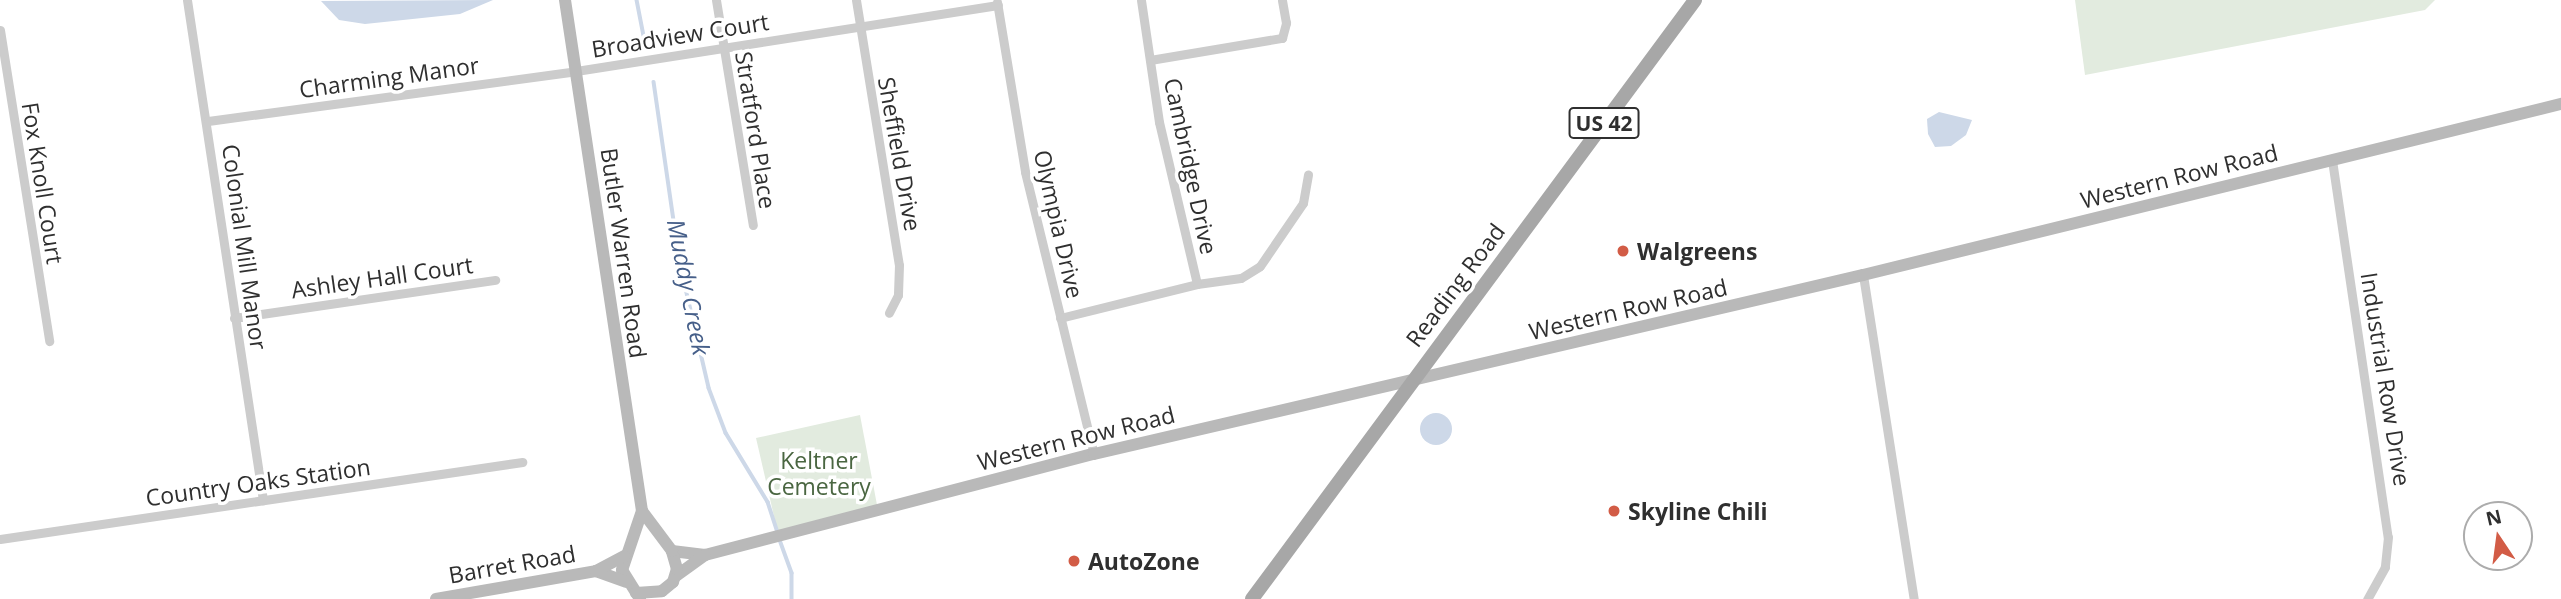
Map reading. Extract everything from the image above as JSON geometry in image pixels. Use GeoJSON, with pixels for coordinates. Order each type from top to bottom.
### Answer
{"type":"FeatureCollection","features":[{"type":"Feature","properties":{"kind":"main road","name":"Reading Road"},"geometry":{"type":"LineString","coordinates":[[1252,599],[1695,0]]}},
{"type":"Feature","properties":{"kind":"street","name":"Colonial Mill Manor"},"geometry":{"type":"LineString","coordinates":[[187,0],[208,121],[234,318],[263,500]]}},
{"type":"Feature","properties":{"kind":"street","name":"Butler Warren Road"},"geometry":{"type":"LineString","coordinates":[[565,0],[642,511],[667,547],[677,576]]}},
{"type":"Feature","properties":{"kind":"street","name":"Stratford Place"},"geometry":{"type":"LineString","coordinates":[[716,0],[753,225]]}},
{"type":"Feature","properties":{"kind":"street","name":"Sheffield Drive"},"geometry":{"type":"LineString","coordinates":[[856,0],[899,265],[898,295],[889,313]]}},
{"type":"Feature","properties":{"kind":"street","name":"Cambridge Drive"},"geometry":{"type":"LineString","coordinates":[[1060,318],[1197,284],[1150,60],[1141,0]]}},
{"type":"Feature","properties":{"kind":"street"},"geometry":{"type":"LineString","coordinates":[[1150,60],[1282,38],[1286,23],[1282,0]]}},
{"type":"Feature","properties":{"kind":"street","name":"Broadview Court"},"geometry":{"type":"LineString","coordinates":[[576,72],[998,3]]}},
{"type":"Feature","properties":{"kind":"street","name":"Olympia Drive"},"geometry":{"type":"LineString","coordinates":[[998,3],[1025,172],[1094,454]]}},
{"type":"Feature","properties":{"kind":"street","name":"Fox Knoll Court"},"geometry":{"type":"LineString","coordinates":[[0,30],[48,341]]}},
{"type":"Feature","properties":{"kind":"street","name":"Charming Manor"},"geometry":{"type":"LineString","coordinates":[[208,121],[576,72]]}},
{"type":"Feature","properties":{"kind":"street","name":"Western Row Road"},"geometry":{"type":"LineString","coordinates":[[677,576],[705,555],[1094,454],[1863,275],[2561,104]]}},
{"type":"Feature","properties":{"kind":"street","name":"Industrial Row Drive"},"geometry":{"type":"LineString","coordinates":[[2332,160],[2388,537],[2385,567],[2367,599]]}},
{"type":"Feature","properties":{"kind":"street"},"geometry":{"type":"LineString","coordinates":[[1197,284],[1241,278],[1260,266],[1303,203],[1308,174]]}},
{"type":"Feature","properties":{"kind":"street"},"geometry":{"type":"LineString","coordinates":[[1863,275],[1914,599]]}},
{"type":"Feature","properties":{"kind":"street","name":"Ashley Hall Court"},"geometry":{"type":"LineString","coordinates":[[234,318],[495,280]]}},
{"type":"Feature","properties":{"kind":"street","name":"Country Oaks Station"},"geometry":{"type":"LineString","coordinates":[[0,539],[522,462]]}},
{"type":"Feature","properties":{"kind":"street","name":"Butler Warren Road"},"geometry":{"type":"LineString","coordinates":[[626,582],[628,551],[642,511]]}},
{"type":"Feature","properties":{"kind":"street"},"geometry":{"type":"LineString","coordinates":[[628,551],[644,541],[667,547]]}},
{"type":"Feature","properties":{"kind":"street","name":"Western Row Road"},"geometry":{"type":"LineString","coordinates":[[667,547],[705,555]]}},
{"type":"Feature","properties":{"kind":"street","name":"Barret Road"},"geometry":{"type":"LineString","coordinates":[[436,599],[596,571],[628,551]]}},
{"type":"Feature","properties":{"kind":"street","name":"Barret Road"},"geometry":{"type":"LineString","coordinates":[[596,571],[626,582]]}},
{"type":"Feature","properties":{"kind":"street"},"geometry":{"type":"LineString","coordinates":[[626,582],[638,596],[661,595],[677,576]]}},
{"type":"Feature","properties":{"kind":"green space"},"geometry":{"type":"Polygon","coordinates":[[[2075,0],[2435,0],[2425,10],[2085,75],[2075,0]]]}},
{"type":"Feature","properties":{"kind":"green space","name":"Keltner Cemetery"},"geometry":{"type":"Polygon","coordinates":[[[860,415],[877,505],[779,538],[756,438],[860,415]]]}},
{"type":"Feature","properties":{"kind":"water"},"geometry":{"type":"Polygon","coordinates":[[[493,0],[460,14],[365,24],[339,20],[321,1],[493,0]]]}},
{"type":"Feature","properties":{"kind":"water"},"geometry":{"type":"Polygon","coordinates":[[[1939,112],[1972,120],[1966,135],[1951,146],[1935,147],[1928,134],[1927,119],[1939,112]]]}},
{"type":"Feature","properties":{"kind":"water"},"geometry":{"type":"Polygon","coordinates":[[[1436,413],[1447,418],[1452,429],[1447,440],[1436,445],[1425,440],[1420,429],[1425,418],[1436,413]]]}},
{"type":"Feature","properties":{"kind":"waterway","name":"Muddy Creek"},"geometry":{"type":"LineString","coordinates":[[637,0],[644,37]]}},
{"type":"Feature","properties":{"kind":"waterway","name":"Muddy Creek"},"geometry":{"type":"LineString","coordinates":[[654,82],[680,263],[709,388],[726,433],[768,502],[778,533]]}},
{"type":"Feature","properties":{"kind":"waterway","name":"Muddy Creek"},"geometry":{"type":"LineString","coordinates":[[780,540],[792,573],[792,599]]}},
{"type":"Feature","properties":{"kind":"place","name":"Walgreens"},"geometry":{"type":"Point","coordinates":[1623,251]}},
{"type":"Feature","properties":{"kind":"place","name":"Skyline Chili"},"geometry":{"type":"Point","coordinates":[1614,511]}},
{"type":"Feature","properties":{"kind":"place","name":"AutoZone"},"geometry":{"type":"Point","coordinates":[1074,561]}}]}
